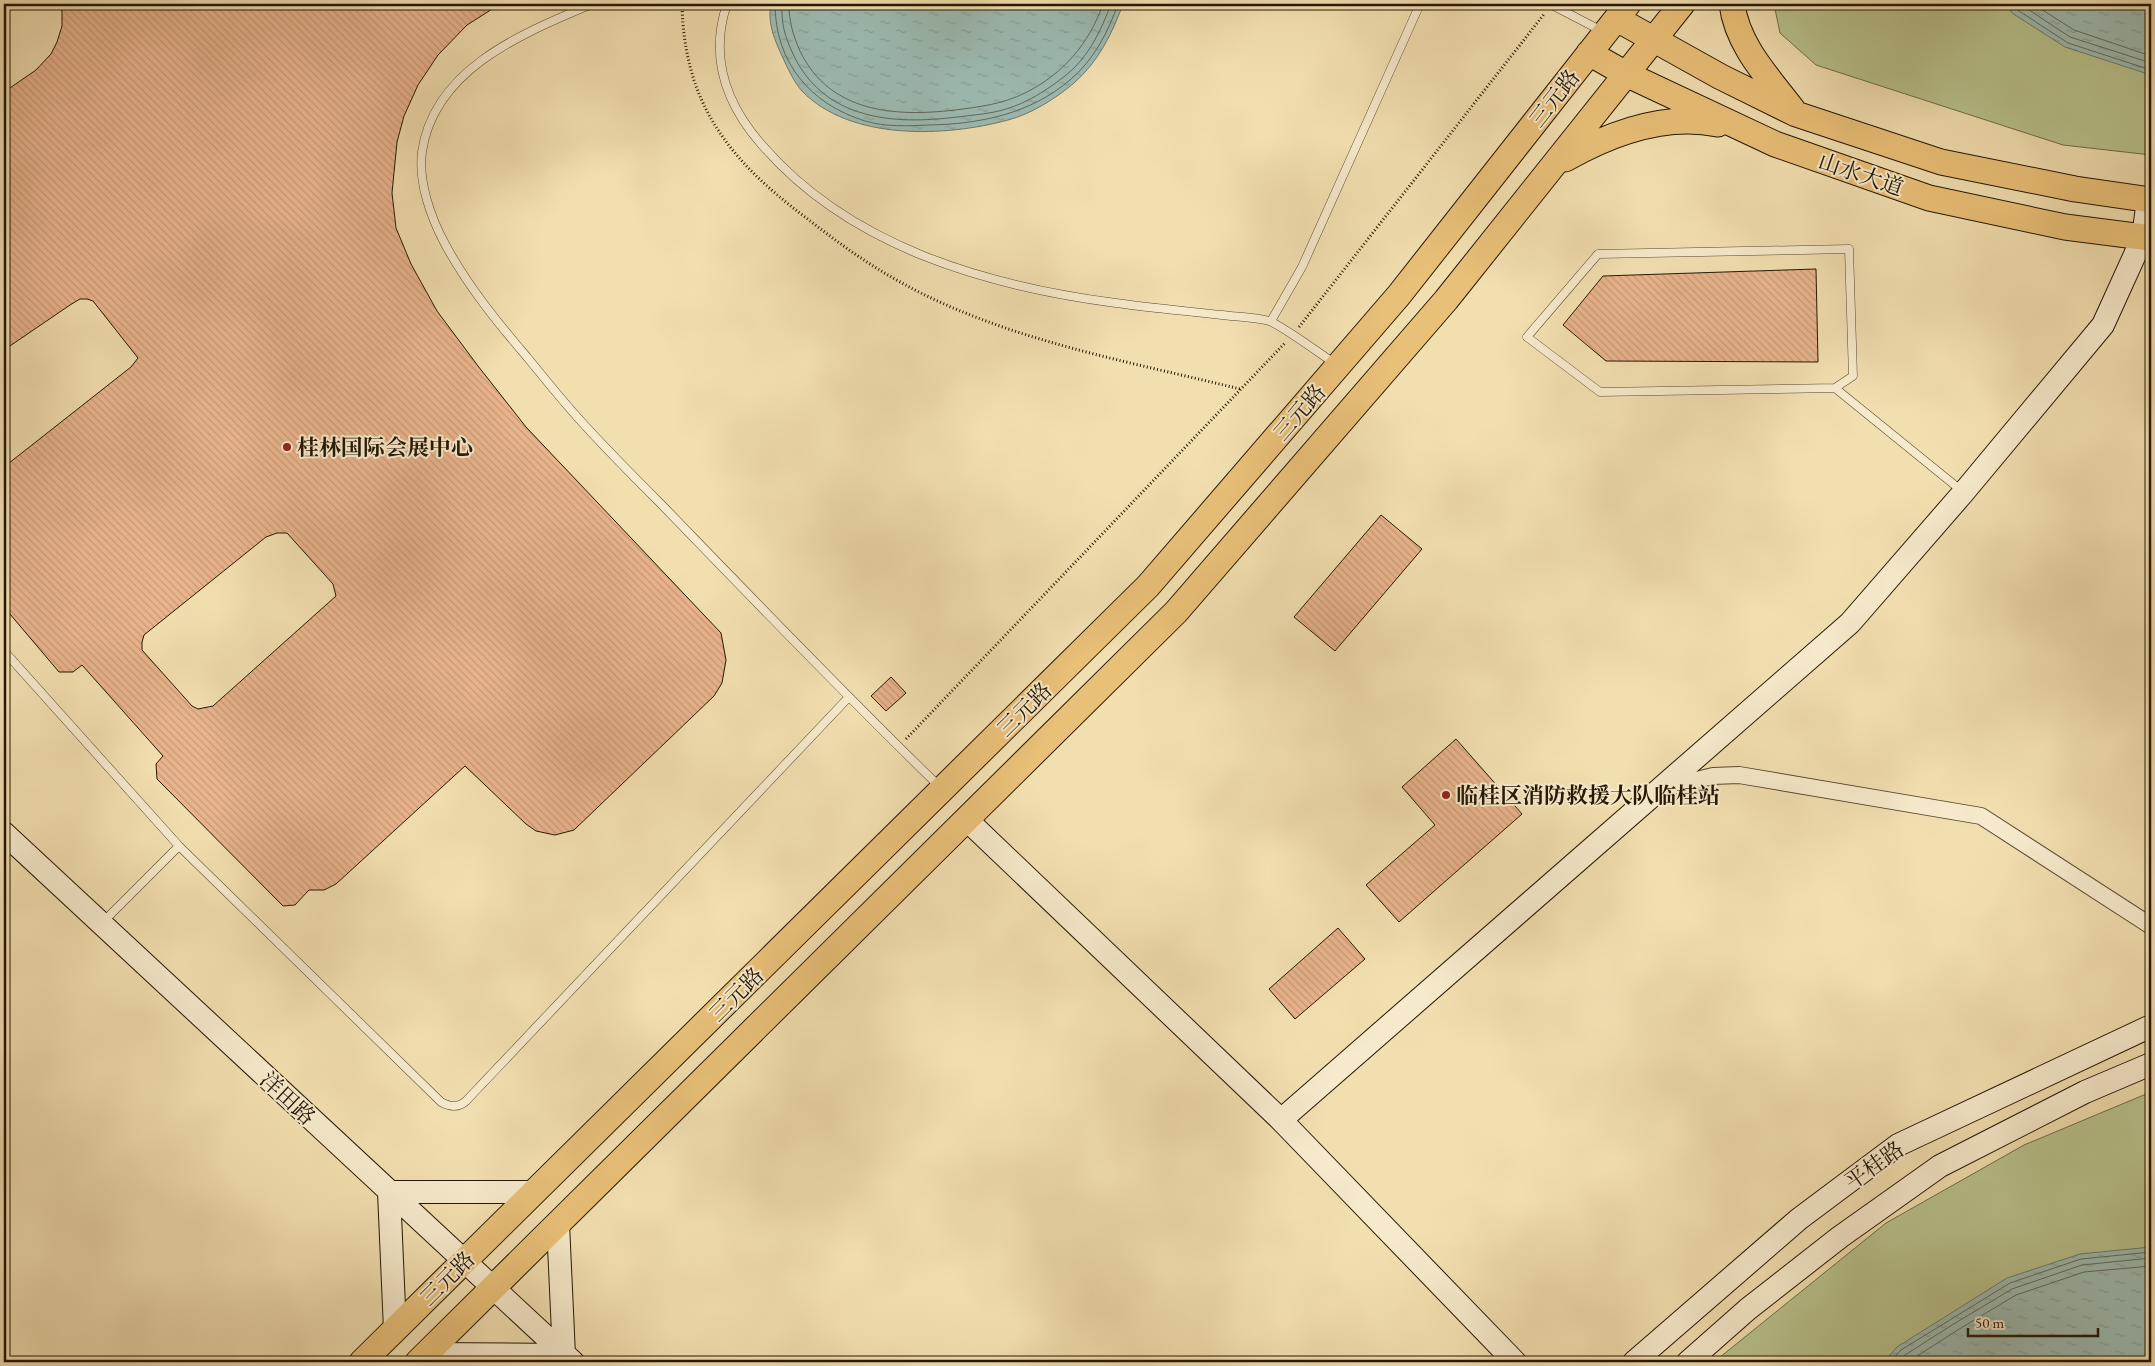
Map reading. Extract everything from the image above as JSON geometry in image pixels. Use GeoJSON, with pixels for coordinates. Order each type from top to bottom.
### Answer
{"type":"FeatureCollection","features":[{"type":"Feature","properties":{"kind":"main road","name":"三元路"},"geometry":{"type":"LineString","coordinates":[[422,1358],[1176,612],[1446,300],[1682,4]]}},
{"type":"Feature","properties":{"kind":"main road"},"geometry":{"type":"LineString","coordinates":[[1732,4],[1734,22],[1753,57],[1796,114]]}},
{"type":"Feature","properties":{"kind":"main road","name":"三元路"},"geometry":{"type":"LineString","coordinates":[[362,1362],[1148,586],[1399,295],[1617,19]]}},
{"type":"Feature","properties":{"kind":"main road","name":"山水大道"},"geometry":{"type":"LineString","coordinates":[[1617,19],[1654,41],[1796,114],[1941,162],[2075,189],[2150,200]]}},
{"type":"Feature","properties":{"kind":"main road","name":"山水大道"},"geometry":{"type":"LineString","coordinates":[[1589,54],[1626,74],[1775,144],[1930,198],[2065,228],[2147,237]]}},
{"type":"Feature","properties":{"kind":"main road"},"geometry":{"type":"LineString","coordinates":[[1552,167],[1593,143],[1630,130],[1674,121],[1706,122],[1744,129]]}},
{"type":"Feature","properties":{"kind":"street"},"geometry":{"type":"LineString","coordinates":[[1281,1120],[1850,623],[1964,493],[2102,326],[2147,237],[2150,200]]}},
{"type":"Feature","properties":{"kind":"street"},"geometry":{"type":"LineString","coordinates":[[1662,789],[1713,776],[1739,775],[1981,816],[2151,926]]}},
{"type":"Feature","properties":{"kind":"street"},"geometry":{"type":"LineString","coordinates":[[967,820],[1281,1120],[1515,1362]]}},
{"type":"Feature","properties":{"kind":"street","name":"洋田路"},"geometry":{"type":"LineString","coordinates":[[4,833],[568,1359]]}},
{"type":"Feature","properties":{"kind":"street","name":"平桂路"},"geometry":{"type":"LineString","coordinates":[[1634,1362],[1799,1219],[1898,1145],[2151,1026]]}},
{"type":"Feature","properties":{"kind":"street","name":"平桂路"},"geometry":{"type":"LineString","coordinates":[[1688,1362],[1748,1309],[1817,1255],[1940,1166],[2085,1092],[2151,1064]]}},
{"type":"Feature","properties":{"kind":"street"},"geometry":{"type":"LineString","coordinates":[[395,1330],[389,1192],[535,1192]]}},
{"type":"Feature","properties":{"kind":"street"},"geometry":{"type":"LineString","coordinates":[[422,1358],[568,1359],[558,1224]]}},
{"type":"Feature","properties":{"kind":"lane"},"geometry":{"type":"LineString","coordinates":[[592,4],[543,24],[480,61],[457,80],[448,92],[432,115],[422,153],[426,194],[434,219],[446,245],[492,315],[578,418],[848,698],[943,790]]}},
{"type":"Feature","properties":{"kind":"lane"},"geometry":{"type":"LineString","coordinates":[[727,4],[720,32],[720,57],[725,84],[734,107],[775,161],[852,222],[934,261],[1012,284],[1115,303],[1270,321],[1338,366]]}},
{"type":"Feature","properties":{"kind":"lane"},"geometry":{"type":"LineString","coordinates":[[1270,321],[1302,267],[1420,4]]}},
{"type":"Feature","properties":{"kind":"lane"},"geometry":{"type":"LineString","coordinates":[[1551,4],[1617,19]]}},
{"type":"Feature","properties":{"kind":"lane"},"geometry":{"type":"LineString","coordinates":[[1835,388],[1853,376],[1848,249],[1598,254],[1527,337],[1600,392],[1835,388],[1964,493]]}},
{"type":"Feature","properties":{"kind":"lane"},"geometry":{"type":"LineString","coordinates":[[4,651],[179,846],[441,1102],[449,1106],[459,1106],[466,1101],[848,698]]}},
{"type":"Feature","properties":{"kind":"lane"},"geometry":{"type":"LineString","coordinates":[[100,924],[179,846]]}},
{"type":"Feature","properties":{"kind":"path"},"geometry":{"type":"LineString","coordinates":[[899,747],[1292,336],[1551,4]]}},
{"type":"Feature","properties":{"kind":"green space"},"geometry":{"type":"Polygon","coordinates":[[[1774,4],[2151,4],[2151,155],[2063,145],[1816,65],[1780,33],[1774,4]]]}},
{"type":"Feature","properties":{"kind":"green space"},"geometry":{"type":"Polygon","coordinates":[[[2151,1092],[2151,1362],[1714,1362],[1886,1223],[2024,1145],[2151,1092]]]}},
{"type":"Feature","properties":{"kind":"water"},"geometry":{"type":"Polygon","coordinates":[[[771,4],[888,4],[896,6],[936,4],[1123,4],[1109,37],[1083,75],[1059,95],[1034,110],[1008,120],[983,126],[956,130],[900,131],[872,127],[846,119],[822,107],[802,91],[796,84],[777,45],[770,18],[771,4]]]}},
{"type":"Feature","properties":{"kind":"water"},"geometry":{"type":"Polygon","coordinates":[[[2007,4],[2142,4],[2151,8],[2151,75],[2065,47],[2012,13],[2007,4]]]}},
{"type":"Feature","properties":{"kind":"water"},"geometry":{"type":"Polygon","coordinates":[[[2151,1247],[2151,1362],[1884,1362],[1897,1347],[2007,1278],[2080,1254],[2151,1247]]]}},
{"type":"Feature","properties":{"kind":"building","name":"桂林国际会展中心"},"geometry":{"type":"Polygon","coordinates":[[[60,4],[500,4],[467,25],[438,55],[418,85],[404,116],[397,142],[392,193],[396,228],[411,264],[437,311],[478,366],[526,427],[721,633],[726,660],[722,683],[714,696],[574,830],[555,835],[536,831],[526,824],[465,766],[336,884],[324,890],[309,890],[295,905],[283,906],[157,779],[156,764],[163,756],[82,665],[73,672],[59,672],[4,607],[4,467],[131,367],[138,358],[93,301],[87,299],[80,299],[70,305],[4,350],[4,92],[36,70],[51,54],[62,26],[60,4]],[[277,533],[266,537],[144,635],[142,650],[192,706],[198,709],[213,706],[336,596],[333,584],[287,533],[277,533]]]}},
{"type":"Feature","properties":{"kind":"building"},"geometry":{"type":"Polygon","coordinates":[[[1816,269],[1818,362],[1606,361],[1563,325],[1603,276],[1816,269]]]}},
{"type":"Feature","properties":{"kind":"building"},"geometry":{"type":"Polygon","coordinates":[[[1381,515],[1422,549],[1335,651],[1294,617],[1381,515]]]}},
{"type":"Feature","properties":{"kind":"building"},"geometry":{"type":"Polygon","coordinates":[[[891,677],[906,693],[886,711],[871,696],[891,677]]]}},
{"type":"Feature","properties":{"kind":"building"},"geometry":{"type":"Polygon","coordinates":[[[1456,739],[1522,814],[1399,922],[1366,885],[1435,825],[1402,787],[1456,739]]]}},
{"type":"Feature","properties":{"kind":"building"},"geometry":{"type":"Polygon","coordinates":[[[1338,928],[1365,959],[1295,1019],[1269,989],[1338,928]]]}},
{"type":"Feature","properties":{"kind":"place","name":"桂林国际会展中心"},"geometry":{"type":"Point","coordinates":[287,447]}},
{"type":"Feature","properties":{"kind":"place","name":"临桂区消防救援大队临桂站"},"geometry":{"type":"Point","coordinates":[1446,795]}}]}
